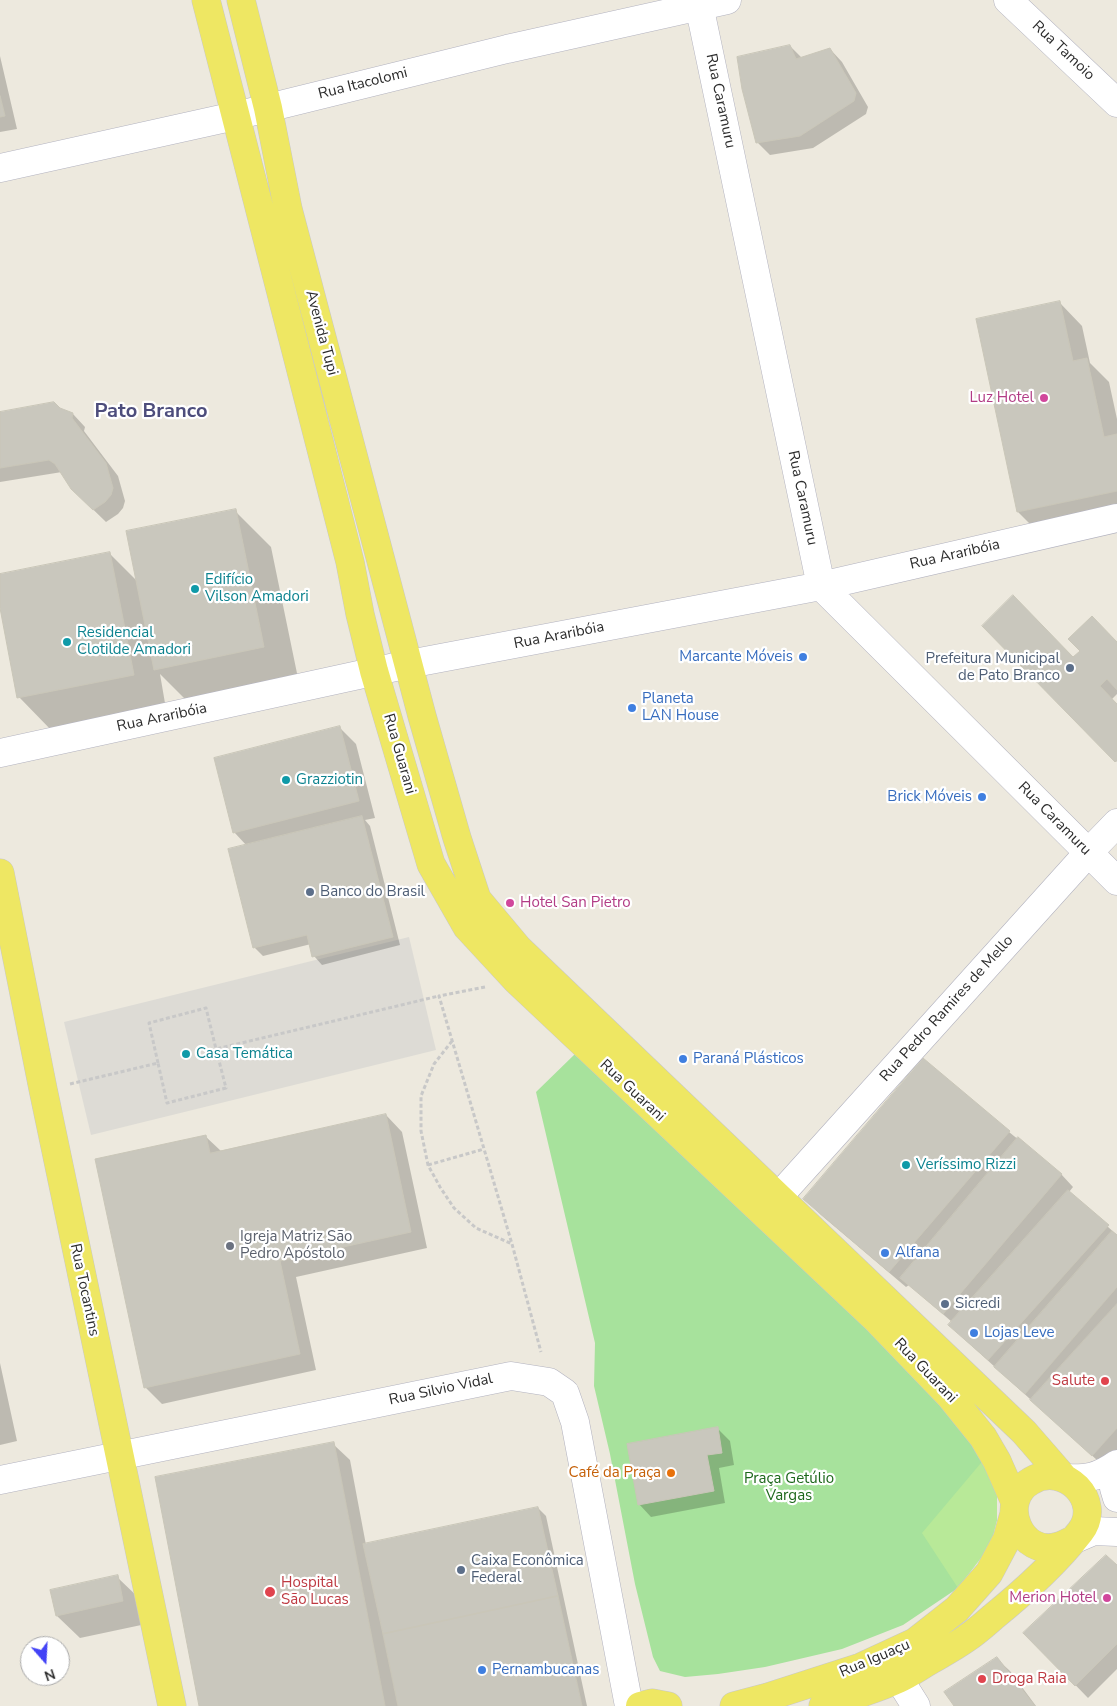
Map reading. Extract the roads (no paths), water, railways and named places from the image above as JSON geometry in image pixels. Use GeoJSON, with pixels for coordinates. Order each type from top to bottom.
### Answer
{"type":"FeatureCollection","features":[{"type":"Feature","properties":{"kind":"main road","name":"Avenida Tupi"},"geometry":{"type":"LineString","coordinates":[[206,0],[348,552],[360,614]]}},
{"type":"Feature","properties":{"kind":"main road","name":"Avenida Tupi"},"geometry":{"type":"LineString","coordinates":[[242,0],[268,108],[288,209],[409,664]]}},
{"type":"Feature","properties":{"kind":"main road","name":"Rua Guarani"},"geometry":{"type":"LineString","coordinates":[[360,614],[374,672],[431,864],[466,927],[516,980],[876,1319],[950,1396],[983,1437],[997,1461],[1015,1508]]}},
{"type":"Feature","properties":{"kind":"main road","name":"Rua Guarani"},"geometry":{"type":"LineString","coordinates":[[409,664],[424,725],[477,899],[518,948],[1024,1432],[1064,1478]]}},
{"type":"Feature","properties":{"kind":"main road","name":"Rua Tocantins"},"geometry":{"type":"LineString","coordinates":[[0,873],[43,1090],[172,1706]]}},
{"type":"Feature","properties":{"kind":"main road"},"geometry":{"type":"LineString","coordinates":[[1051,1475],[1064,1478],[1074,1484],[1082,1494],[1086,1506],[1086,1518],[1081,1530],[1073,1540],[1059,1546],[1034,1544],[1024,1537],[1017,1526],[1015,1508],[1021,1490],[1030,1481],[1039,1477],[1051,1475]]}},
{"type":"Feature","properties":{"kind":"main road","name":"Rua Iguaçu"},"geometry":{"type":"LineString","coordinates":[[734,1706],[768,1698],[861,1666],[915,1642],[956,1609],[990,1573],[1007,1539],[1015,1508]]}},
{"type":"Feature","properties":{"kind":"main road","name":"Rua Iguaçu"},"geometry":{"type":"LineString","coordinates":[[823,1706],[899,1679],[967,1638],[1024,1592],[1073,1540]]}},
{"type":"Feature","properties":{"kind":"street","name":"Rua Itacolomi"},"geometry":{"type":"LineString","coordinates":[[0,168],[235,116],[699,3],[726,0]]}},
{"type":"Feature","properties":{"kind":"street","name":"Rua Tamoio"},"geometry":{"type":"LineString","coordinates":[[1008,0],[1117,103]]}},
{"type":"Feature","properties":{"kind":"street","name":"Rua Caramuru"},"geometry":{"type":"LineString","coordinates":[[699,3],[821,586],[1117,882]]}},
{"type":"Feature","properties":{"kind":"street","name":"Rua Araribóia"},"geometry":{"type":"LineString","coordinates":[[0,753],[409,664],[821,586],[1117,518]]}},
{"type":"Feature","properties":{"kind":"street","name":"Rua Pedro Ramires de Mello"},"geometry":{"type":"LineString","coordinates":[[779,1196],[1117,823]]}},
{"type":"Feature","properties":{"kind":"street","name":"Rua Silvio Vidal"},"geometry":{"type":"LineString","coordinates":[[0,1480],[511,1376],[549,1382],[565,1393],[575,1422],[629,1706]]}},
{"type":"Feature","properties":{"kind":"street"},"geometry":{"type":"LineString","coordinates":[[1064,1478],[1085,1479],[1108,1470],[1117,1464]]}},
{"type":"Feature","properties":{"kind":"street"},"geometry":{"type":"LineString","coordinates":[[1117,1472],[1114,1488],[1117,1498]]}},
{"type":"Feature","properties":{"kind":"street"},"geometry":{"type":"LineString","coordinates":[[1073,1540],[1094,1531],[1117,1532]]}},
{"type":"Feature","properties":{"kind":"street"},"geometry":{"type":"LineString","coordinates":[[899,1679],[916,1706]]}},
{"type":"Feature","properties":{"kind":"place","name":"Luz Hotel"},"geometry":{"type":"Point","coordinates":[1044,398]}},
{"type":"Feature","properties":{"kind":"place","name":"Edifício Vilson Amadori"},"geometry":{"type":"Point","coordinates":[195,589]}},
{"type":"Feature","properties":{"kind":"place","name":"Residencial Clotilde Amadori"},"geometry":{"type":"Point","coordinates":[67,642]}},
{"type":"Feature","properties":{"kind":"place","name":"Marcante Móveis"},"geometry":{"type":"Point","coordinates":[803,657]}},
{"type":"Feature","properties":{"kind":"place","name":"Prefeitura Municipal de Pato Branco"},"geometry":{"type":"Point","coordinates":[1070,668]}},
{"type":"Feature","properties":{"kind":"place","name":"Planeta LAN House"},"geometry":{"type":"Point","coordinates":[632,708]}},
{"type":"Feature","properties":{"kind":"place","name":"Grazziotin"},"geometry":{"type":"Point","coordinates":[286,780]}},
{"type":"Feature","properties":{"kind":"place","name":"Brick Móveis"},"geometry":{"type":"Point","coordinates":[982,797]}},
{"type":"Feature","properties":{"kind":"place","name":"Banco do Brasil"},"geometry":{"type":"Point","coordinates":[310,892]}},
{"type":"Feature","properties":{"kind":"place","name":"Hotel San Pietro"},"geometry":{"type":"Point","coordinates":[510,903]}},
{"type":"Feature","properties":{"kind":"place","name":"Casa Temática"},"geometry":{"type":"Point","coordinates":[186,1054]}},
{"type":"Feature","properties":{"kind":"place","name":"Paraná Plásticos"},"geometry":{"type":"Point","coordinates":[683,1059]}},
{"type":"Feature","properties":{"kind":"place","name":"Veríssimo Rizzi"},"geometry":{"type":"Point","coordinates":[906,1165]}},
{"type":"Feature","properties":{"kind":"place","name":"Igreja Matriz São Pedro Apóstolo"},"geometry":{"type":"Point","coordinates":[230,1246]}},
{"type":"Feature","properties":{"kind":"place","name":"Alfana"},"geometry":{"type":"Point","coordinates":[885,1253]}},
{"type":"Feature","properties":{"kind":"place","name":"Sicredi"},"geometry":{"type":"Point","coordinates":[945,1304]}},
{"type":"Feature","properties":{"kind":"place","name":"Lojas Leve"},"geometry":{"type":"Point","coordinates":[974,1333]}},
{"type":"Feature","properties":{"kind":"place","name":"Salute"},"geometry":{"type":"Point","coordinates":[1105,1381]}},
{"type":"Feature","properties":{"kind":"place","name":"Café da Praça"},"geometry":{"type":"Point","coordinates":[671,1473]}},
{"type":"Feature","properties":{"kind":"place","name":"Caixa Econômica Federal"},"geometry":{"type":"Point","coordinates":[461,1570]}},
{"type":"Feature","properties":{"kind":"place","name":"Hospital São Lucas"},"geometry":{"type":"Point","coordinates":[270,1592]}},
{"type":"Feature","properties":{"kind":"place","name":"Merion Hotel"},"geometry":{"type":"Point","coordinates":[1107,1598]}},
{"type":"Feature","properties":{"kind":"place","name":"Pernambucanas"},"geometry":{"type":"Point","coordinates":[482,1670]}},
{"type":"Feature","properties":{"kind":"place","name":"Droga Raia"},"geometry":{"type":"Point","coordinates":[982,1679]}},
{"type":"Feature","properties":{"kind":"district","name":"Pato Branco"},"geometry":{"type":"Point","coordinates":[151,412]}},
{"type":"Feature","properties":{"kind":"park label","name":"Praça Getúlio Vargas"},"geometry":{"type":"Point","coordinates":[789,1488]}}]}
